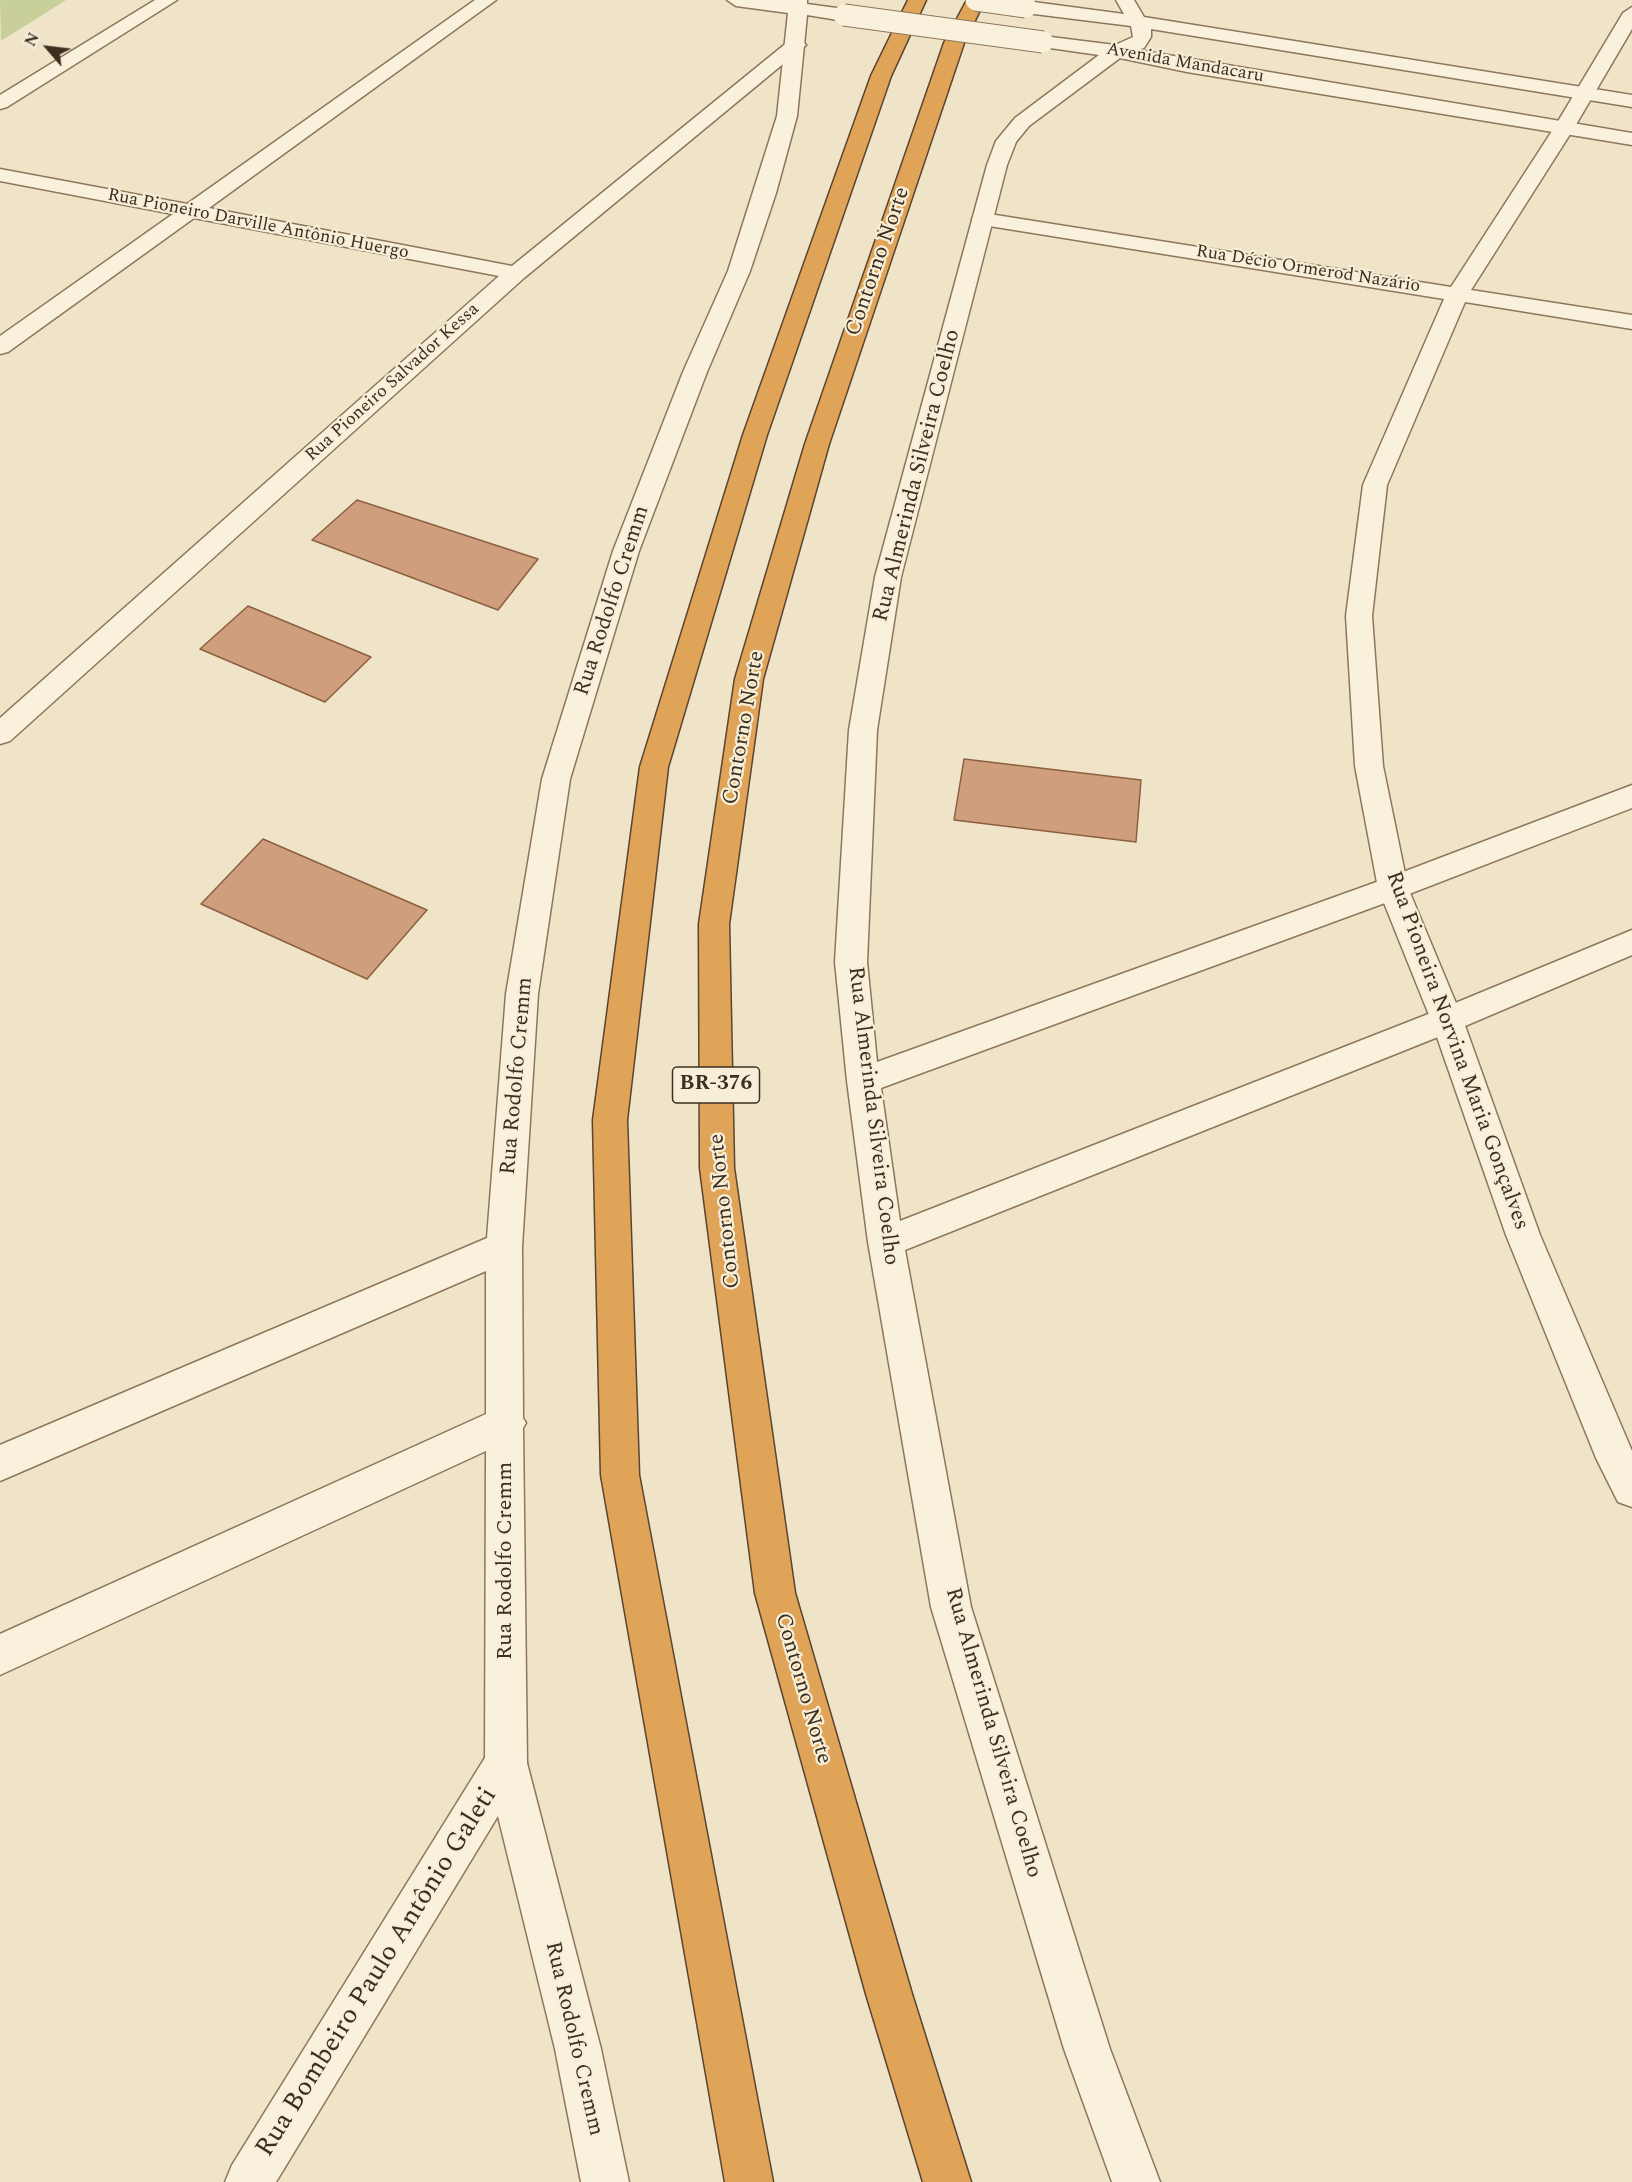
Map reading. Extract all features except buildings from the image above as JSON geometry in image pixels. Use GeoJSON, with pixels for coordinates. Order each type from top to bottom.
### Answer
{"type":"FeatureCollection","features":[{"type":"Feature","properties":{"kind":"highway"},"geometry":{"type":"LineString","coordinates":[[749,2182],[620,1475],[610,1120],[654,767],[755,435],[881,76],[917,0]]}},
{"type":"Feature","properties":{"kind":"highway","name":"Contorno Norte"},"geometry":{"type":"LineString","coordinates":[[947,2182],[889,1994],[775,1593],[717,1168],[714,924],[752,668],[817,444],[954,43],[976,0]]}},
{"type":"Feature","properties":{"kind":"street"},"geometry":{"type":"LineString","coordinates":[[0,103],[168,0]]}},
{"type":"Feature","properties":{"kind":"street"},"geometry":{"type":"LineString","coordinates":[[0,347],[487,0]]}},
{"type":"Feature","properties":{"kind":"street","name":"Avenida Mandacaru"},"geometry":{"type":"LineString","coordinates":[[736,0],[798,4],[844,15],[1116,51],[1187,66],[1632,139]]}},
{"type":"Feature","properties":{"kind":"street","name":"Avenida Mandacaru"},"geometry":{"type":"LineString","coordinates":[[976,0],[1135,21],[1632,101]]}},
{"type":"Feature","properties":{"kind":"street","name":"Rua Almerinda Silveira Coelho"},"geometry":{"type":"LineString","coordinates":[[1125,0],[1135,21],[1143,31],[1142,38],[1137,44],[1116,51],[1022,122],[1006,141],[983,219],[888,577],[863,730],[851,962],[863,1081],[886,1242],[951,1606],[1087,2049],[1136,2182]]}},
{"type":"Feature","properties":{"kind":"street","name":"Rua Rodolfo Cremm"},"geometry":{"type":"LineString","coordinates":[[605,2182],[578,2049],[506,1763],[507,1424],[504,1247],[522,994],[556,779],[626,551],[695,372],[739,271],[765,193],[787,116],[796,45],[798,4]]}},
{"type":"Feature","properties":{"kind":"street","name":"Rua Pioneira Norvina Maria Gonçalves"},"geometry":{"type":"LineString","coordinates":[[1632,13],[1564,128],[1457,294],[1376,485],[1359,616],[1369,766],[1393,888],[1447,1020],[1523,1235],[1609,1445],[1632,1489]]}},
{"type":"Feature","properties":{"kind":"street","name":"Rua Pioneiro Salvador Kessa"},"geometry":{"type":"LineString","coordinates":[[0,734],[516,273],[796,45]]}},
{"type":"Feature","properties":{"kind":"street","name":"Rua Pioneiro Darville Antônio Huergo"},"geometry":{"type":"LineString","coordinates":[[0,175],[516,273]]}},
{"type":"Feature","properties":{"kind":"street","name":"Rua Décio Ormerod Nazário"},"geometry":{"type":"LineString","coordinates":[[983,219],[1632,322]]}},
{"type":"Feature","properties":{"kind":"street"},"geometry":{"type":"LineString","coordinates":[[863,1081],[1393,888],[1632,796]]}},
{"type":"Feature","properties":{"kind":"street"},"geometry":{"type":"LineString","coordinates":[[886,1242],[1447,1020],[1632,942]]}},
{"type":"Feature","properties":{"kind":"street"},"geometry":{"type":"LineString","coordinates":[[0,1463],[504,1247]]}},
{"type":"Feature","properties":{"kind":"street"},"geometry":{"type":"LineString","coordinates":[[0,1655],[507,1424]]}},
{"type":"Feature","properties":{"kind":"street","name":"Rua Bombeiro Paulo Antônio Galeti"},"geometry":{"type":"LineString","coordinates":[[249,2182],[506,1763]]}},
{"type":"Feature","properties":{"kind":"green space"},"geometry":{"type":"Polygon","coordinates":[[[0,0],[66,0],[1,41],[0,0]]]}}]}
